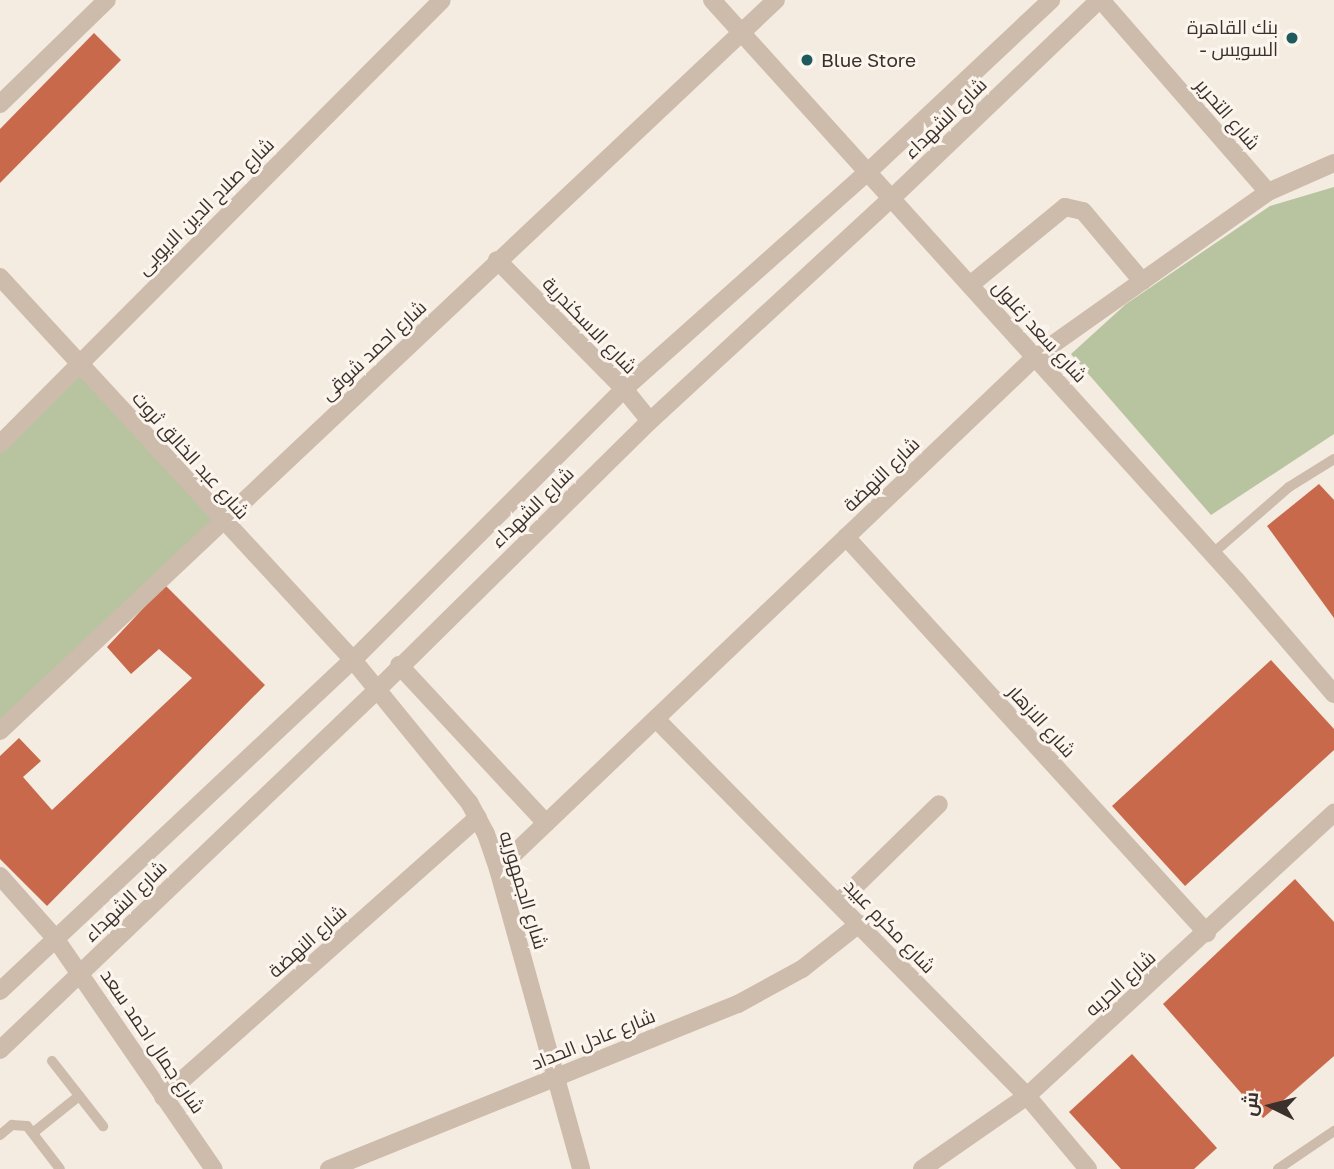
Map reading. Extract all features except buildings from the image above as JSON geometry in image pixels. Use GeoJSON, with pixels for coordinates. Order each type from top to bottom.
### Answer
{"type":"FeatureCollection","features":[{"type":"Feature","properties":{"kind":"street"},"geometry":{"type":"LineString","coordinates":[[0,104],[107,0]]}},
{"type":"Feature","properties":{"kind":"street","name":"شارع صلاح الدين الايوبى"},"geometry":{"type":"LineString","coordinates":[[0,444],[78,362],[442,0]]}},
{"type":"Feature","properties":{"kind":"street","name":"شارع سعد زغلول"},"geometry":{"type":"LineString","coordinates":[[712,0],[893,197],[1334,694]]}},
{"type":"Feature","properties":{"kind":"street","name":"شارع احمد شوقى"},"geometry":{"type":"LineString","coordinates":[[0,731],[776,0]]}},
{"type":"Feature","properties":{"kind":"street","name":"شارع الشهداء"},"geometry":{"type":"LineString","coordinates":[[0,991],[353,660],[624,389],[869,171],[1051,0]]}},
{"type":"Feature","properties":{"kind":"street","name":"شارع الشهداء"},"geometry":{"type":"LineString","coordinates":[[0,1050],[376,691],[399,665],[650,421],[893,197],[1100,0]]}},
{"type":"Feature","properties":{"kind":"street","name":"شارع التحرير"},"geometry":{"type":"LineString","coordinates":[[1100,0],[1268,192]]}},
{"type":"Feature","properties":{"kind":"street","name":"شارع النهضة"},"geometry":{"type":"LineString","coordinates":[[498,869],[1035,357],[1268,192],[1334,163]]}},
{"type":"Feature","properties":{"kind":"street"},"geometry":{"type":"LineString","coordinates":[[970,285],[1065,207],[1083,211],[1142,281]]}},
{"type":"Feature","properties":{"kind":"street","name":"شارع الاسكندرية"},"geometry":{"type":"LineString","coordinates":[[498,260],[624,389],[650,421]]}},
{"type":"Feature","properties":{"kind":"street","name":"شارع عبد الخالق ثروت"},"geometry":{"type":"LineString","coordinates":[[0,277],[353,660]]}},
{"type":"Feature","properties":{"kind":"street","name":"شارع الازهار"},"geometry":{"type":"LineString","coordinates":[[846,537],[1207,933]]}},
{"type":"Feature","properties":{"kind":"street","name":"شارع الجمهوريه"},"geometry":{"type":"LineString","coordinates":[[353,660],[376,691],[460,788],[478,817],[498,869],[582,1169]]}},
{"type":"Feature","properties":{"kind":"street","name":"شارع الجمهوريه"},"geometry":{"type":"LineString","coordinates":[[399,665],[546,823]]}},
{"type":"Feature","properties":{"kind":"street","name":"شارع مكرم عبيد"},"geometry":{"type":"LineString","coordinates":[[656,719],[1027,1096],[1088,1169]]}},
{"type":"Feature","properties":{"kind":"street"},"geometry":{"type":"LineString","coordinates":[[838,903],[939,804]]}},
{"type":"Feature","properties":{"kind":"street","name":"شارع الحريه"},"geometry":{"type":"LineString","coordinates":[[922,1169],[1027,1096],[1207,933],[1334,813]]}},
{"type":"Feature","properties":{"kind":"street","name":"شارع النهضة"},"geometry":{"type":"LineString","coordinates":[[163,1097],[478,817]]}},
{"type":"Feature","properties":{"kind":"street","name":"شارع جمال احمد سعد"},"geometry":{"type":"LineString","coordinates":[[0,876],[55,938],[81,973],[214,1169]]}},
{"type":"Feature","properties":{"kind":"street","name":"شارع عادل الحداد"},"geometry":{"type":"LineString","coordinates":[[329,1169],[738,1004],[811,962],[859,924]]}},
{"type":"Feature","properties":{"kind":"lane"},"geometry":{"type":"LineString","coordinates":[[1212,554],[1289,487],[1334,459]]}},
{"type":"Feature","properties":{"kind":"lane"},"geometry":{"type":"LineString","coordinates":[[52,1061],[103,1126]]}},
{"type":"Feature","properties":{"kind":"lane"},"geometry":{"type":"LineString","coordinates":[[33,1132],[79,1096]]}},
{"type":"Feature","properties":{"kind":"lane"},"geometry":{"type":"LineString","coordinates":[[0,1135],[12,1125],[20,1124],[33,1132],[60,1169]]}},
{"type":"Feature","properties":{"kind":"lane"},"geometry":{"type":"LineString","coordinates":[[1278,1169],[1334,1131]]}},
{"type":"Feature","properties":{"kind":"green space"},"geometry":{"type":"Polygon","coordinates":[[[1334,187],[1334,434],[1211,515],[1071,354],[1126,304],[1270,206],[1334,187]]]}},
{"type":"Feature","properties":{"kind":"green space"},"geometry":{"type":"Polygon","coordinates":[[[78,363],[221,521],[0,730],[0,445],[78,363]]]}},
{"type":"Feature","properties":{"kind":"place","name":"بنك القاهرة - السويس"},"geometry":{"type":"Point","coordinates":[1292,38]}},
{"type":"Feature","properties":{"kind":"place","name":"Blue Store"},"geometry":{"type":"Point","coordinates":[807,60]}}]}
